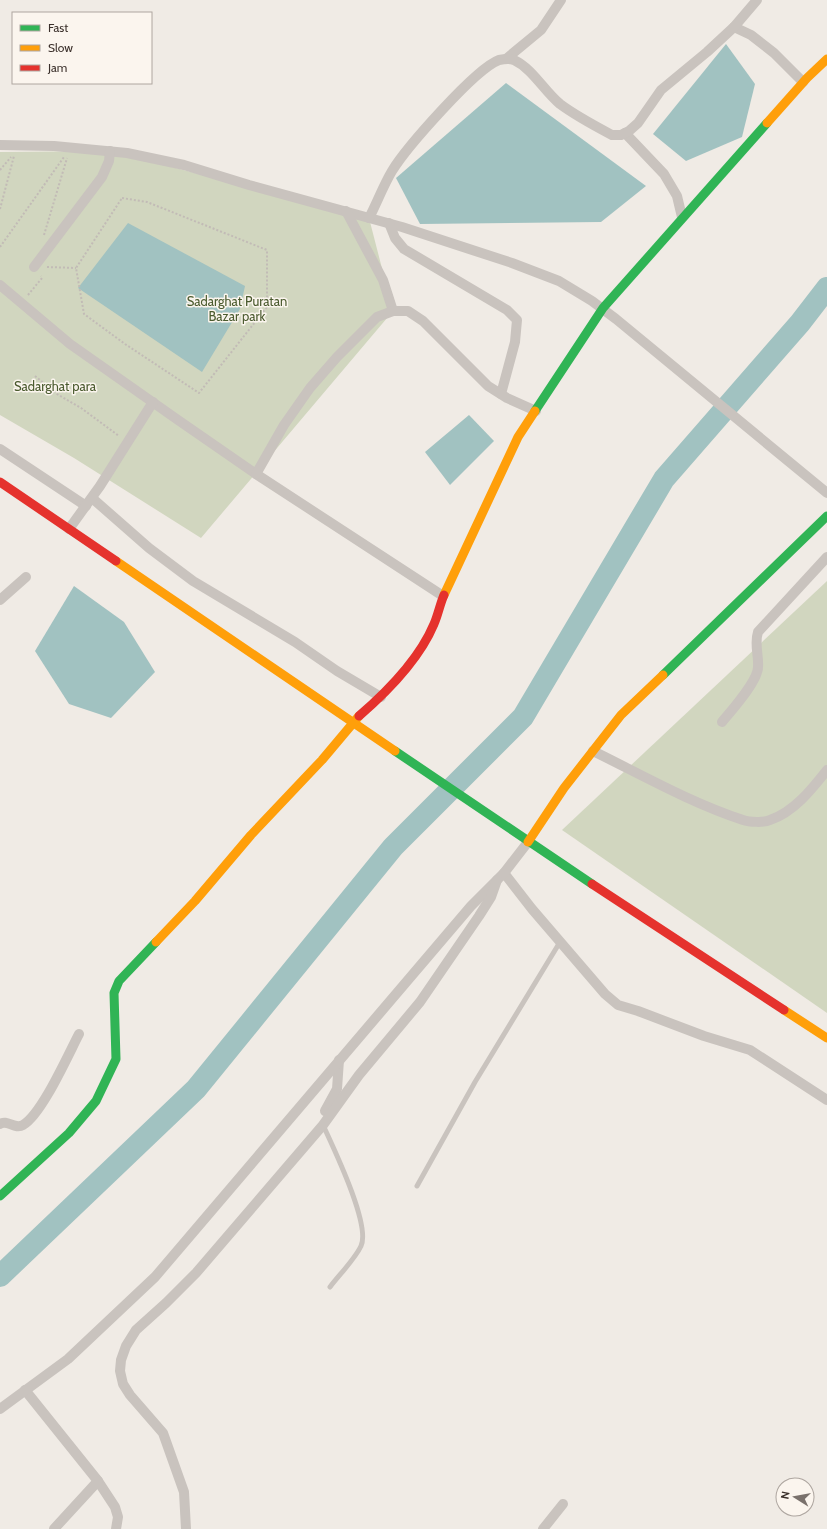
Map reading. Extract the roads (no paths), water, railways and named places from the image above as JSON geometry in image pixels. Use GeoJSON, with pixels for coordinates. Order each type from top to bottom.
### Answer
{"type":"FeatureCollection","features":[{"type":"Feature","properties":{"kind":"main road"},"geometry":{"type":"LineString","coordinates":[[0,1196],[70,1133],[96,1101],[116,1059],[114,993],[119,981],[195,901],[252,835],[322,760],[352,723],[381,697],[417,655],[434,624],[444,596],[518,437],[603,308],[803,82],[827,60]]}},
{"type":"Feature","properties":{"kind":"main road"},"geometry":{"type":"LineString","coordinates":[[0,482],[352,723],[516,832],[528,842],[827,1038]]}},
{"type":"Feature","properties":{"kind":"main road"},"geometry":{"type":"LineString","coordinates":[[528,842],[564,788],[621,715],[827,516]]}},
{"type":"Feature","properties":{"kind":"street"},"geometry":{"type":"LineString","coordinates":[[506,59],[541,30],[561,0]]}},
{"type":"Feature","properties":{"kind":"street"},"geometry":{"type":"LineString","coordinates":[[369,218],[392,171],[432,121],[474,78],[488,66],[499,60],[512,60],[523,66],[560,104],[612,135],[622,135],[638,123],[662,90],[734,27],[757,0]]}},
{"type":"Feature","properties":{"kind":"street"},"geometry":{"type":"LineString","coordinates":[[734,27],[751,35],[774,53],[803,82]]}},
{"type":"Feature","properties":{"kind":"street"},"geometry":{"type":"LineString","coordinates":[[625,133],[667,179],[677,196],[682,217]]}},
{"type":"Feature","properties":{"kind":"street"},"geometry":{"type":"LineString","coordinates":[[0,145],[54,146],[110,151],[184,165],[389,223],[512,263],[559,281],[603,308],[827,493]]}},
{"type":"Feature","properties":{"kind":"street"},"geometry":{"type":"LineString","coordinates":[[34,267],[102,177],[109,161],[110,151]]}},
{"type":"Feature","properties":{"kind":"street"},"geometry":{"type":"LineString","coordinates":[[346,211],[384,280],[393,311]]}},
{"type":"Feature","properties":{"kind":"street"},"geometry":{"type":"LineString","coordinates":[[389,223],[395,238],[404,249],[507,310],[518,320],[515,342],[500,394]]}},
{"type":"Feature","properties":{"kind":"street"},"geometry":{"type":"LineString","coordinates":[[0,285],[70,344],[256,474],[444,596]]}},
{"type":"Feature","properties":{"kind":"street"},"geometry":{"type":"LineString","coordinates":[[256,474],[284,425],[314,383],[337,357],[377,317],[393,311],[408,311],[423,321],[488,386],[500,394],[536,411]]}},
{"type":"Feature","properties":{"kind":"street"},"geometry":{"type":"LineString","coordinates":[[69,529],[89,502],[153,402]]}},
{"type":"Feature","properties":{"kind":"street"},"geometry":{"type":"LineString","coordinates":[[0,449],[89,502],[193,581],[295,642],[336,671],[381,697]]}},
{"type":"Feature","properties":{"kind":"street"},"geometry":{"type":"LineString","coordinates":[[722,722],[757,673],[759,668],[756,639],[758,632],[827,557]]}},
{"type":"Feature","properties":{"kind":"street"},"geometry":{"type":"LineString","coordinates":[[0,600],[26,577]]}},
{"type":"Feature","properties":{"kind":"street"},"geometry":{"type":"LineString","coordinates":[[593,751],[689,797],[745,820],[769,821],[787,812],[814,788],[827,770]]}},
{"type":"Feature","properties":{"kind":"street"},"geometry":{"type":"LineString","coordinates":[[0,1409],[68,1359],[155,1277],[471,906],[500,877],[528,842]]}},
{"type":"Feature","properties":{"kind":"street"},"geometry":{"type":"LineString","coordinates":[[500,877],[560,942],[605,994],[618,1006],[638,1011],[704,1036],[750,1050],[760,1055],[827,1100]]}},
{"type":"Feature","properties":{"kind":"street"},"geometry":{"type":"LineString","coordinates":[[186,1529],[184,1492],[163,1434],[130,1395],[123,1384],[120,1371],[121,1360],[126,1346],[136,1330],[196,1273],[320,1128],[359,1075],[420,1002],[479,916],[491,897],[500,877]]}},
{"type":"Feature","properties":{"kind":"street"},"geometry":{"type":"LineString","coordinates":[[0,1124],[6,1123],[16,1127],[22,1126],[28,1121],[43,1100],[79,1034]]}},
{"type":"Feature","properties":{"kind":"street"},"geometry":{"type":"LineString","coordinates":[[320,1128],[320,1119],[337,1089],[339,1060]]}},
{"type":"Feature","properties":{"kind":"street"},"geometry":{"type":"LineString","coordinates":[[25,1390],[98,1481],[115,1507],[118,1517],[116,1529]]}},
{"type":"Feature","properties":{"kind":"street"},"geometry":{"type":"LineString","coordinates":[[54,1529],[98,1481]]}},
{"type":"Feature","properties":{"kind":"street"},"geometry":{"type":"LineString","coordinates":[[543,1529],[563,1504]]}},
{"type":"Feature","properties":{"kind":"lane"},"geometry":{"type":"LineString","coordinates":[[417,1186],[475,1082],[560,942]]}},
{"type":"Feature","properties":{"kind":"lane"},"geometry":{"type":"LineString","coordinates":[[320,1128],[347,1180],[364,1238],[361,1246],[330,1287]]}},
{"type":"Feature","properties":{"kind":"water"},"geometry":{"type":"Polygon","coordinates":[[[726,44],[755,84],[742,137],[686,161],[653,134],[726,44]]]}},
{"type":"Feature","properties":{"kind":"water"},"geometry":{"type":"Polygon","coordinates":[[[506,83],[646,186],[601,222],[420,224],[396,178],[506,83]]]}},
{"type":"Feature","properties":{"kind":"water"},"geometry":{"type":"Polygon","coordinates":[[[128,223],[245,286],[240,309],[202,372],[78,288],[128,223]]]}},
{"type":"Feature","properties":{"kind":"water"},"geometry":{"type":"Polygon","coordinates":[[[469,415],[494,441],[450,485],[425,452],[469,415]]]}},
{"type":"Feature","properties":{"kind":"water"},"geometry":{"type":"Polygon","coordinates":[[[74,586],[124,622],[155,672],[111,718],[69,704],[35,651],[74,586]]]}},
{"type":"Feature","properties":{"kind":"waterway"},"geometry":{"type":"LineString","coordinates":[[0,1276],[196,1089],[393,847],[523,717],[664,479],[800,323],[827,288]]}},
{"type":"Feature","properties":{"kind":"park label","name":"Sadarghat Puratan Bazar park"},"geometry":{"type":"Point","coordinates":[237,308]}},
{"type":"Feature","properties":{"kind":"park label","name":"Sadarghat para"},"geometry":{"type":"Point","coordinates":[55,386]}}]}
